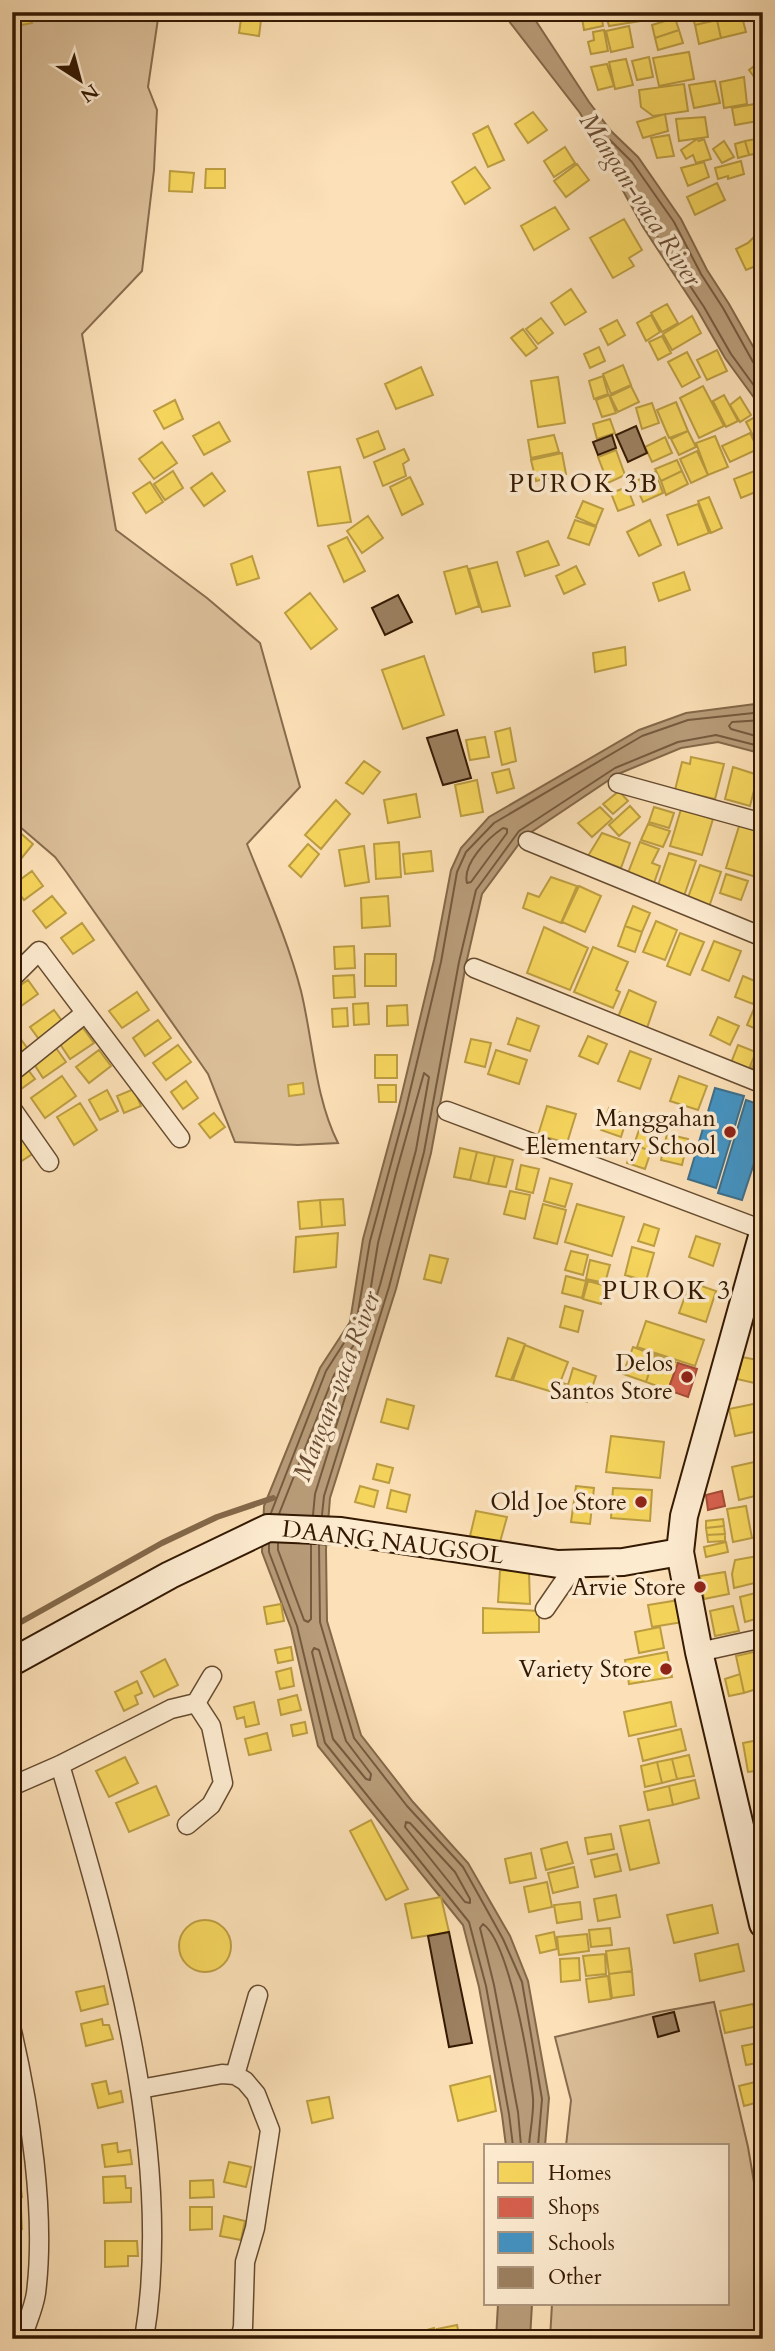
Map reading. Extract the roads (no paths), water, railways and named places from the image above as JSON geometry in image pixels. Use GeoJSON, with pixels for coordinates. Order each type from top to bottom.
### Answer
{"type":"FeatureCollection","features":[{"type":"Feature","properties":{"kind":"main road"},"geometry":{"type":"LineString","coordinates":[[763,1231],[684,1516],[680,1552],[699,1652],[756,1872],[763,1924]]}},
{"type":"Feature","properties":{"kind":"main road","name":"DAANG NAUGSOL"},"geometry":{"type":"LineString","coordinates":[[12,1662],[170,1575],[268,1528],[341,1531],[558,1564],[623,1562],[680,1552]]}},
{"type":"Feature","properties":{"kind":"street"},"geometry":{"type":"LineString","coordinates":[[618,783],[763,823]]}},
{"type":"Feature","properties":{"kind":"street"},"geometry":{"type":"LineString","coordinates":[[528,841],[763,937]]}},
{"type":"Feature","properties":{"kind":"street"},"geometry":{"type":"LineString","coordinates":[[12,978],[38,951],[180,1138]]}},
{"type":"Feature","properties":{"kind":"street"},"geometry":{"type":"LineString","coordinates":[[474,968],[763,1084]]}},
{"type":"Feature","properties":{"kind":"street"},"geometry":{"type":"LineString","coordinates":[[12,1072],[84,1014]]}},
{"type":"Feature","properties":{"kind":"street"},"geometry":{"type":"LineString","coordinates":[[12,1110],[49,1162]]}},
{"type":"Feature","properties":{"kind":"street"},"geometry":{"type":"LineString","coordinates":[[446,1111],[763,1231]]}},
{"type":"Feature","properties":{"kind":"street"},"geometry":{"type":"LineString","coordinates":[[545,1609],[576,1564]]}},
{"type":"Feature","properties":{"kind":"street"},"geometry":{"type":"LineString","coordinates":[[699,1652],[763,1638]]}},
{"type":"Feature","properties":{"kind":"street"},"geometry":{"type":"LineString","coordinates":[[12,1786],[172,1710],[197,1703],[212,1676]]}},
{"type":"Feature","properties":{"kind":"street"},"geometry":{"type":"LineString","coordinates":[[187,1825],[211,1805],[223,1783],[211,1726],[197,1703]]}},
{"type":"Feature","properties":{"kind":"street"},"geometry":{"type":"LineString","coordinates":[[60,1765],[91,1869],[120,1986],[140,2089],[151,2213],[150,2306],[144,2339]]}},
{"type":"Feature","properties":{"kind":"street"},"geometry":{"type":"LineString","coordinates":[[235,2074],[258,1995]]}},
{"type":"Feature","properties":{"kind":"street"},"geometry":{"type":"LineString","coordinates":[[12,2031],[35,2163],[39,2249],[36,2295],[22,2339]]}},
{"type":"Feature","properties":{"kind":"street"},"geometry":{"type":"LineString","coordinates":[[140,2089],[235,2074],[256,2094],[270,2130],[255,2228],[245,2262],[243,2327],[240,2339]]}},
{"type":"Feature","properties":{"kind":"water","name":"Mangan-vaca River"},"geometry":{"type":"Polygon","coordinates":[[[502,12],[530,12],[589,102],[611,131],[638,157],[681,219],[707,270],[763,364],[763,410],[725,358],[643,227],[580,113],[502,12]]]}},
{"type":"Feature","properties":{"kind":"water","name":"Mangan-vaca River"},"geometry":{"type":"Polygon","coordinates":[[[763,705],[763,754],[718,742],[681,748],[618,774],[524,837],[482,894],[466,964],[431,1153],[396,1289],[330,1498],[326,1549],[327,1621],[361,1735],[413,1802],[468,1863],[510,1936],[528,1981],[549,2098],[545,2144],[506,2144],[479,1987],[463,1925],[318,1746],[291,1628],[262,1552],[264,1506],[320,1368],[350,1322],[363,1239],[398,1110],[434,960],[451,870],[461,848],[489,817],[639,730],[686,713],[763,705]]]}},
{"type":"Feature","properties":{"kind":"water"},"geometry":{"type":"Polygon","coordinates":[[[498,2306],[532,2306],[530,2339],[496,2339],[498,2306]]]}},
{"type":"Feature","properties":{"kind":"waterway"},"geometry":{"type":"LineString","coordinates":[[12,1627],[162,1543],[217,1517],[273,1498]]}},
{"type":"Feature","properties":{"kind":"place","name":"Manggahan Elementary School"},"geometry":{"type":"Point","coordinates":[730,1132]}},
{"type":"Feature","properties":{"kind":"place","name":"Delos Santos Store"},"geometry":{"type":"Point","coordinates":[687,1377]}},
{"type":"Feature","properties":{"kind":"place","name":"Old Joe Store"},"geometry":{"type":"Point","coordinates":[641,1502]}},
{"type":"Feature","properties":{"kind":"place","name":"Arvie Store"},"geometry":{"type":"Point","coordinates":[700,1587]}},
{"type":"Feature","properties":{"kind":"place","name":"Variety Store"},"geometry":{"type":"Point","coordinates":[666,1669]}},
{"type":"Feature","properties":{"kind":"district","name":"PUROK 3B"},"geometry":{"type":"Point","coordinates":[584,483]}},
{"type":"Feature","properties":{"kind":"district","name":"PUROK 3"},"geometry":{"type":"Point","coordinates":[667,1290]}}]}
